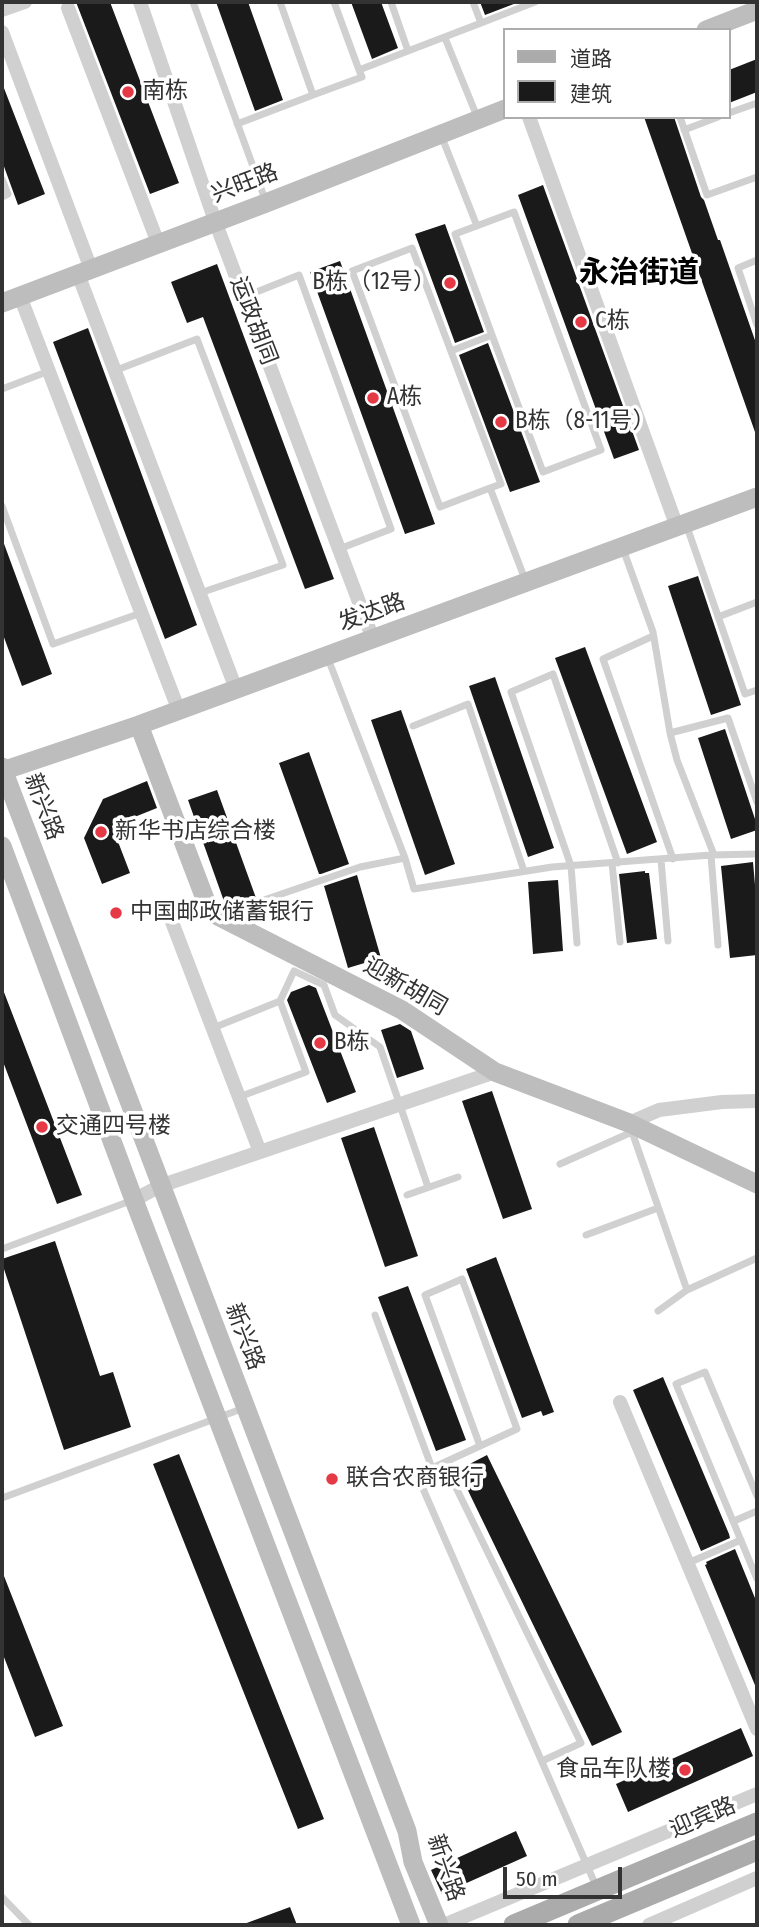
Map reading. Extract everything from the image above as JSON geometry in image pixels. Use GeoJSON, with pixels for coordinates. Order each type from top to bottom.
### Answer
{"type":"FeatureCollection","features":[{"type":"Feature","properties":{"kind":"main road"},"geometry":{"type":"LineString","coordinates":[[711,28],[757,10]]}},
{"type":"Feature","properties":{"kind":"main road","name":"兴旺路"},"geometry":{"type":"LineString","coordinates":[[2,303],[504,109]]}},
{"type":"Feature","properties":{"kind":"main road","name":"发达路"},"geometry":{"type":"LineString","coordinates":[[2,770],[139,725],[757,497]]}},
{"type":"Feature","properties":{"kind":"main road","name":"迎新胡同"},"geometry":{"type":"LineString","coordinates":[[139,725],[210,912],[328,980],[402,1010],[495,1072],[630,1127],[757,1185]]}},
{"type":"Feature","properties":{"kind":"main road","name":"新兴路"},"geometry":{"type":"LineString","coordinates":[[2,770],[407,1831],[413,1862],[441,1925]]}},
{"type":"Feature","properties":{"kind":"main road"},"geometry":{"type":"LineString","coordinates":[[2,846],[411,1925]]}},
{"type":"Feature","properties":{"kind":"main road","name":"迎宾路"},"geometry":{"type":"LineString","coordinates":[[514,1925],[757,1824]]}},
{"type":"Feature","properties":{"kind":"main road"},"geometry":{"type":"LineString","coordinates":[[578,1925],[757,1850]]}},
{"type":"Feature","properties":{"kind":"street"},"geometry":{"type":"LineString","coordinates":[[2,10],[25,2]]}},
{"type":"Feature","properties":{"kind":"street","name":"运政胡同"},"geometry":{"type":"LineString","coordinates":[[140,2],[215,221],[373,639]]}},
{"type":"Feature","properties":{"kind":"street"},"geometry":{"type":"LineString","coordinates":[[68,8],[158,243]]}},
{"type":"Feature","properties":{"kind":"street"},"geometry":{"type":"LineString","coordinates":[[2,32],[84,272],[114,371],[236,689]]}},
{"type":"Feature","properties":{"kind":"street"},"geometry":{"type":"LineString","coordinates":[[530,119],[681,525]]}},
{"type":"Feature","properties":{"kind":"street"},"geometry":{"type":"LineString","coordinates":[[20,296],[179,710]]}},
{"type":"Feature","properties":{"kind":"street"},"geometry":{"type":"LineString","coordinates":[[172,922],[260,1152]]}},
{"type":"Feature","properties":{"kind":"street"},"geometry":{"type":"LineString","coordinates":[[134,1200],[160,1186],[495,1072]]}},
{"type":"Feature","properties":{"kind":"street"},"geometry":{"type":"LineString","coordinates":[[630,1127],[659,1110],[722,1102],[757,1101]]}},
{"type":"Feature","properties":{"kind":"street"},"geometry":{"type":"LineString","coordinates":[[620,1402],[754,1712],[757,1729]]}},
{"type":"Feature","properties":{"kind":"street"},"geometry":{"type":"LineString","coordinates":[[441,1925],[757,1794]]}},
{"type":"Feature","properties":{"kind":"street"},"geometry":{"type":"LineString","coordinates":[[649,1925],[757,1878]]}},
{"type":"Feature","properties":{"kind":"lane"},"geometry":{"type":"LineString","coordinates":[[194,2],[266,203]]}},
{"type":"Feature","properties":{"kind":"lane"},"geometry":{"type":"LineString","coordinates":[[280,2],[313,94]]}},
{"type":"Feature","properties":{"kind":"lane"},"geometry":{"type":"LineString","coordinates":[[237,124],[362,77],[334,2]]}},
{"type":"Feature","properties":{"kind":"lane"},"geometry":{"type":"LineString","coordinates":[[391,2],[408,51]]}},
{"type":"Feature","properties":{"kind":"lane"},"geometry":{"type":"LineString","coordinates":[[473,2],[481,23]]}},
{"type":"Feature","properties":{"kind":"lane"},"geometry":{"type":"LineString","coordinates":[[359,70],[535,2]]}},
{"type":"Feature","properties":{"kind":"lane"},"geometry":{"type":"LineString","coordinates":[[444,38],[478,120]]}},
{"type":"Feature","properties":{"kind":"lane"},"geometry":{"type":"LineString","coordinates":[[731,112],[757,103]]}},
{"type":"Feature","properties":{"kind":"lane"},"geometry":{"type":"LineString","coordinates":[[681,119],[707,195],[757,177]]}},
{"type":"Feature","properties":{"kind":"lane"},"geometry":{"type":"LineString","coordinates":[[684,130],[713,119]]}},
{"type":"Feature","properties":{"kind":"lane"},"geometry":{"type":"LineString","coordinates":[[441,134],[477,226]]}},
{"type":"Feature","properties":{"kind":"lane"},"geometry":{"type":"LineString","coordinates":[[2,179],[8,194],[2,197]]}},
{"type":"Feature","properties":{"kind":"lane"},"geometry":{"type":"LineString","coordinates":[[514,212],[601,450],[543,472],[492,335],[455,234],[514,212]]}},
{"type":"Feature","properties":{"kind":"lane"},"geometry":{"type":"LineString","coordinates":[[412,248],[501,484],[490,488],[440,507],[352,271],[412,248]]}},
{"type":"Feature","properties":{"kind":"lane"},"geometry":{"type":"LineString","coordinates":[[757,260],[738,268],[757,325]]}},
{"type":"Feature","properties":{"kind":"lane"},"geometry":{"type":"LineString","coordinates":[[244,297],[299,275],[391,528],[339,549]]}},
{"type":"Feature","properties":{"kind":"lane"},"geometry":{"type":"LineString","coordinates":[[451,351],[492,335]]}},
{"type":"Feature","properties":{"kind":"lane"},"geometry":{"type":"LineString","coordinates":[[114,371],[197,340],[283,565],[199,593]]}},
{"type":"Feature","properties":{"kind":"lane"},"geometry":{"type":"LineString","coordinates":[[2,389],[49,371]]}},
{"type":"Feature","properties":{"kind":"lane"},"geometry":{"type":"LineString","coordinates":[[490,488],[526,582]]}},
{"type":"Feature","properties":{"kind":"lane"},"geometry":{"type":"LineString","coordinates":[[2,506],[53,643],[141,613]]}},
{"type":"Feature","properties":{"kind":"lane"},"geometry":{"type":"LineString","coordinates":[[681,525],[745,694],[757,690]]}},
{"type":"Feature","properties":{"kind":"lane"},"geometry":{"type":"LineString","coordinates":[[622,547],[653,636],[677,760],[713,855],[718,945]]}},
{"type":"Feature","properties":{"kind":"lane"},"geometry":{"type":"LineString","coordinates":[[718,617],[757,602]]}},
{"type":"Feature","properties":{"kind":"lane"},"geometry":{"type":"LineString","coordinates":[[653,636],[603,659],[673,859]]}},
{"type":"Feature","properties":{"kind":"lane"},"geometry":{"type":"LineString","coordinates":[[327,656],[405,858],[414,889],[570,866],[757,854]]}},
{"type":"Feature","properties":{"kind":"lane"},"geometry":{"type":"LineString","coordinates":[[577,943],[570,866],[511,692],[553,674],[615,863],[620,942]]}},
{"type":"Feature","properties":{"kind":"lane"},"geometry":{"type":"LineString","coordinates":[[413,726],[468,704],[524,871]]}},
{"type":"Feature","properties":{"kind":"lane"},"geometry":{"type":"LineString","coordinates":[[670,733],[728,718],[757,802]]}},
{"type":"Feature","properties":{"kind":"lane"},"geometry":{"type":"LineString","coordinates":[[236,926],[264,900],[360,867],[405,858]]}},
{"type":"Feature","properties":{"kind":"lane"},"geometry":{"type":"LineString","coordinates":[[661,860],[668,941]]}},
{"type":"Feature","properties":{"kind":"lane"},"geometry":{"type":"LineString","coordinates":[[213,1028],[280,1001],[294,971],[328,980],[335,1015],[380,1047],[428,1187]]}},
{"type":"Feature","properties":{"kind":"lane"},"geometry":{"type":"LineString","coordinates":[[239,1097],[306,1072],[280,1001]]}},
{"type":"Feature","properties":{"kind":"lane"},"geometry":{"type":"LineString","coordinates":[[560,1164],[630,1127],[687,1290]]}},
{"type":"Feature","properties":{"kind":"lane"},"geometry":{"type":"LineString","coordinates":[[407,1195],[458,1177]]}},
{"type":"Feature","properties":{"kind":"lane"},"geometry":{"type":"LineString","coordinates":[[2,1249],[134,1200]]}},
{"type":"Feature","properties":{"kind":"lane"},"geometry":{"type":"LineString","coordinates":[[586,1234],[658,1208]]}},
{"type":"Feature","properties":{"kind":"lane"},"geometry":{"type":"LineString","coordinates":[[658,1311],[687,1290],[757,1258]]}},
{"type":"Feature","properties":{"kind":"lane"},"geometry":{"type":"LineString","coordinates":[[480,1446],[425,1295],[462,1279],[517,1429],[417,1475],[597,1890]]}},
{"type":"Feature","properties":{"kind":"lane"},"geometry":{"type":"LineString","coordinates":[[374,1315],[432,1468]]}},
{"type":"Feature","properties":{"kind":"lane"},"geometry":{"type":"LineString","coordinates":[[757,1496],[705,1372],[676,1384],[757,1577]]}},
{"type":"Feature","properties":{"kind":"lane"},"geometry":{"type":"LineString","coordinates":[[2,1498],[245,1407]]}},
{"type":"Feature","properties":{"kind":"lane"},"geometry":{"type":"LineString","coordinates":[[444,1463],[581,1743],[542,1761]]}},
{"type":"Feature","properties":{"kind":"lane"},"geometry":{"type":"LineString","coordinates":[[734,1521],[757,1511]]}},
{"type":"Feature","properties":{"kind":"lane"},"geometry":{"type":"LineString","coordinates":[[688,1563],[741,1540]]}},
{"type":"Feature","properties":{"kind":"lane"},"geometry":{"type":"LineString","coordinates":[[2,1897],[29,1925]]}},
{"type":"Feature","properties":{"kind":"building","name":"南栋"},"geometry":{"type":"Polygon","coordinates":[[[76,2],[110,2],[179,183],[150,194],[76,2]]]}},
{"type":"Feature","properties":{"kind":"building"},"geometry":{"type":"Polygon","coordinates":[[[216,2],[248,2],[283,100],[255,111],[216,2]]]}},
{"type":"Feature","properties":{"kind":"building"},"geometry":{"type":"Polygon","coordinates":[[[351,2],[381,2],[398,48],[372,59],[351,2]]]}},
{"type":"Feature","properties":{"kind":"building"},"geometry":{"type":"Polygon","coordinates":[[[480,2],[519,2],[485,15],[480,2]]]}},
{"type":"Feature","properties":{"kind":"building"},"geometry":{"type":"Polygon","coordinates":[[[757,59],[757,92],[731,102],[731,69],[757,59]]]}},
{"type":"Feature","properties":{"kind":"building"},"geometry":{"type":"Polygon","coordinates":[[[2,83],[45,194],[18,205],[2,161],[2,83]]]}},
{"type":"Feature","properties":{"kind":"building"},"geometry":{"type":"Polygon","coordinates":[[[645,119],[675,119],[701,197],[720,240],[757,346],[755,432],[645,119]]]}},
{"type":"Feature","properties":{"kind":"building","name":"C栋"},"geometry":{"type":"Polygon","coordinates":[[[543,185],[639,450],[614,459],[518,195],[543,185]]]}},
{"type":"Feature","properties":{"kind":"building","name":"B栋（12号）"},"geometry":{"type":"Polygon","coordinates":[[[445,224],[484,332],[455,343],[415,234],[445,224]]]}},
{"type":"Feature","properties":{"kind":"building","name":"A栋"},"geometry":{"type":"Polygon","coordinates":[[[340,261],[435,524],[405,534],[310,272],[340,261]]]}},
{"type":"Feature","properties":{"kind":"building"},"geometry":{"type":"Polygon","coordinates":[[[217,264],[334,579],[305,589],[203,317],[187,323],[171,282],[217,264]]]}},
{"type":"Feature","properties":{"kind":"building"},"geometry":{"type":"Polygon","coordinates":[[[88,328],[197,625],[165,639],[53,342],[88,328]]]}},
{"type":"Feature","properties":{"kind":"building","name":"B栋（8-11号）"},"geometry":{"type":"Polygon","coordinates":[[[488,343],[540,482],[510,492],[459,355],[488,343]]]}},
{"type":"Feature","properties":{"kind":"building"},"geometry":{"type":"Polygon","coordinates":[[[2,541],[52,674],[22,686],[2,632],[2,541]]]}},
{"type":"Feature","properties":{"kind":"building"},"geometry":{"type":"Polygon","coordinates":[[[698,576],[741,705],[711,715],[668,586],[698,576]]]}},
{"type":"Feature","properties":{"kind":"building"},"geometry":{"type":"Polygon","coordinates":[[[585,647],[657,842],[627,854],[555,658],[585,647]]]}},
{"type":"Feature","properties":{"kind":"building"},"geometry":{"type":"Polygon","coordinates":[[[495,677],[554,848],[528,857],[469,686],[495,677]]]}},
{"type":"Feature","properties":{"kind":"building"},"geometry":{"type":"Polygon","coordinates":[[[401,710],[455,864],[425,875],[371,720],[401,710]]]}},
{"type":"Feature","properties":{"kind":"building"},"geometry":{"type":"Polygon","coordinates":[[[725,729],[757,825],[757,830],[731,839],[698,738],[725,729]]]}},
{"type":"Feature","properties":{"kind":"building"},"geometry":{"type":"Polygon","coordinates":[[[309,752],[349,864],[321,874],[279,763],[309,752]]]}},
{"type":"Feature","properties":{"kind":"building","name":"新华书店综合楼"},"geometry":{"type":"Polygon","coordinates":[[[147,781],[157,808],[112,826],[130,873],[102,884],[84,838],[103,799],[147,781]]]}},
{"type":"Feature","properties":{"kind":"building"},"geometry":{"type":"Polygon","coordinates":[[[217,790],[256,898],[228,908],[188,800],[217,790]]]}},
{"type":"Feature","properties":{"kind":"building"},"geometry":{"type":"Polygon","coordinates":[[[753,862],[757,955],[730,958],[721,866],[753,862]]]}},
{"type":"Feature","properties":{"kind":"building"},"geometry":{"type":"Polygon","coordinates":[[[645,871],[649,873],[657,939],[627,943],[619,874],[645,871]]]}},
{"type":"Feature","properties":{"kind":"building"},"geometry":{"type":"Polygon","coordinates":[[[357,875],[381,958],[348,968],[324,886],[357,875]]]}},
{"type":"Feature","properties":{"kind":"building"},"geometry":{"type":"Polygon","coordinates":[[[558,880],[563,951],[533,954],[528,882],[558,880]]]}},
{"type":"Feature","properties":{"kind":"building","name":"B栋"},"geometry":{"type":"Polygon","coordinates":[[[309,985],[316,988],[356,1092],[327,1103],[287,1000],[291,992],[309,985]]]}},
{"type":"Feature","properties":{"kind":"building","name":"交通四号楼"},"geometry":{"type":"Polygon","coordinates":[[[2,987],[82,1195],[57,1204],[2,1059],[2,987]]]}},
{"type":"Feature","properties":{"kind":"building"},"geometry":{"type":"Polygon","coordinates":[[[400,1024],[411,1031],[424,1069],[397,1078],[381,1030],[400,1024]]]}},
{"type":"Feature","properties":{"kind":"building"},"geometry":{"type":"Polygon","coordinates":[[[492,1091],[532,1209],[503,1219],[462,1101],[492,1091]]]}},
{"type":"Feature","properties":{"kind":"building"},"geometry":{"type":"Polygon","coordinates":[[[374,1127],[418,1256],[385,1267],[341,1138],[374,1127]]]}},
{"type":"Feature","properties":{"kind":"building"},"geometry":{"type":"Polygon","coordinates":[[[55,1241],[100,1376],[113,1372],[131,1427],[64,1450],[2,1263],[2,1259],[55,1241]]]}},
{"type":"Feature","properties":{"kind":"building"},"geometry":{"type":"Polygon","coordinates":[[[496,1257],[554,1412],[543,1416],[541,1411],[522,1418],[466,1269],[496,1257]]]}},
{"type":"Feature","properties":{"kind":"building"},"geometry":{"type":"Polygon","coordinates":[[[408,1286],[466,1440],[436,1451],[378,1297],[408,1286]]]}},
{"type":"Feature","properties":{"kind":"building"},"geometry":{"type":"Polygon","coordinates":[[[663,1377],[730,1538],[701,1551],[633,1390],[663,1377]]]}},
{"type":"Feature","properties":{"kind":"building"},"geometry":{"type":"Polygon","coordinates":[[[179,1454],[324,1819],[298,1829],[153,1464],[179,1454]]]}},
{"type":"Feature","properties":{"kind":"building"},"geometry":{"type":"Polygon","coordinates":[[[487,1455],[622,1732],[592,1746],[458,1470],[487,1455]]]}},
{"type":"Feature","properties":{"kind":"building"},"geometry":{"type":"Polygon","coordinates":[[[735,1549],[757,1603],[757,1690],[705,1565],[706,1562],[735,1549]]]}},
{"type":"Feature","properties":{"kind":"building"},"geometry":{"type":"Polygon","coordinates":[[[2,1571],[63,1726],[35,1737],[2,1652],[2,1571]]]}},
{"type":"Feature","properties":{"kind":"building","name":"食品车队楼"},"geometry":{"type":"Polygon","coordinates":[[[741,1728],[753,1756],[628,1812],[616,1784],[741,1728]]]}},
{"type":"Feature","properties":{"kind":"building"},"geometry":{"type":"Polygon","coordinates":[[[516,1831],[527,1856],[442,1894],[431,1870],[516,1831]]]}},
{"type":"Feature","properties":{"kind":"building"},"geometry":{"type":"Polygon","coordinates":[[[290,1907],[297,1925],[244,1924],[290,1907]]]}},
{"type":"Feature","properties":{"kind":"place","name":"南栋"},"geometry":{"type":"Point","coordinates":[128,92]}},
{"type":"Feature","properties":{"kind":"place","name":"B栋（12号）"},"geometry":{"type":"Point","coordinates":[450,283]}},
{"type":"Feature","properties":{"kind":"place","name":"C栋"},"geometry":{"type":"Point","coordinates":[581,322]}},
{"type":"Feature","properties":{"kind":"place","name":"A栋"},"geometry":{"type":"Point","coordinates":[373,398]}},
{"type":"Feature","properties":{"kind":"place","name":"B栋（8-11号）"},"geometry":{"type":"Point","coordinates":[501,422]}},
{"type":"Feature","properties":{"kind":"place","name":"新华书店综合楼"},"geometry":{"type":"Point","coordinates":[101,832]}},
{"type":"Feature","properties":{"kind":"place","name":"中国邮政储蓄银行"},"geometry":{"type":"Point","coordinates":[116,913]}},
{"type":"Feature","properties":{"kind":"place","name":"B栋"},"geometry":{"type":"Point","coordinates":[320,1043]}},
{"type":"Feature","properties":{"kind":"place","name":"交通四号楼"},"geometry":{"type":"Point","coordinates":[42,1127]}},
{"type":"Feature","properties":{"kind":"place","name":"联合农商银行"},"geometry":{"type":"Point","coordinates":[332,1479]}},
{"type":"Feature","properties":{"kind":"place","name":"食品车队楼"},"geometry":{"type":"Point","coordinates":[685,1770]}},
{"type":"Feature","properties":{"kind":"district","name":"永治街道"},"geometry":{"type":"Point","coordinates":[639,274]}}]}
